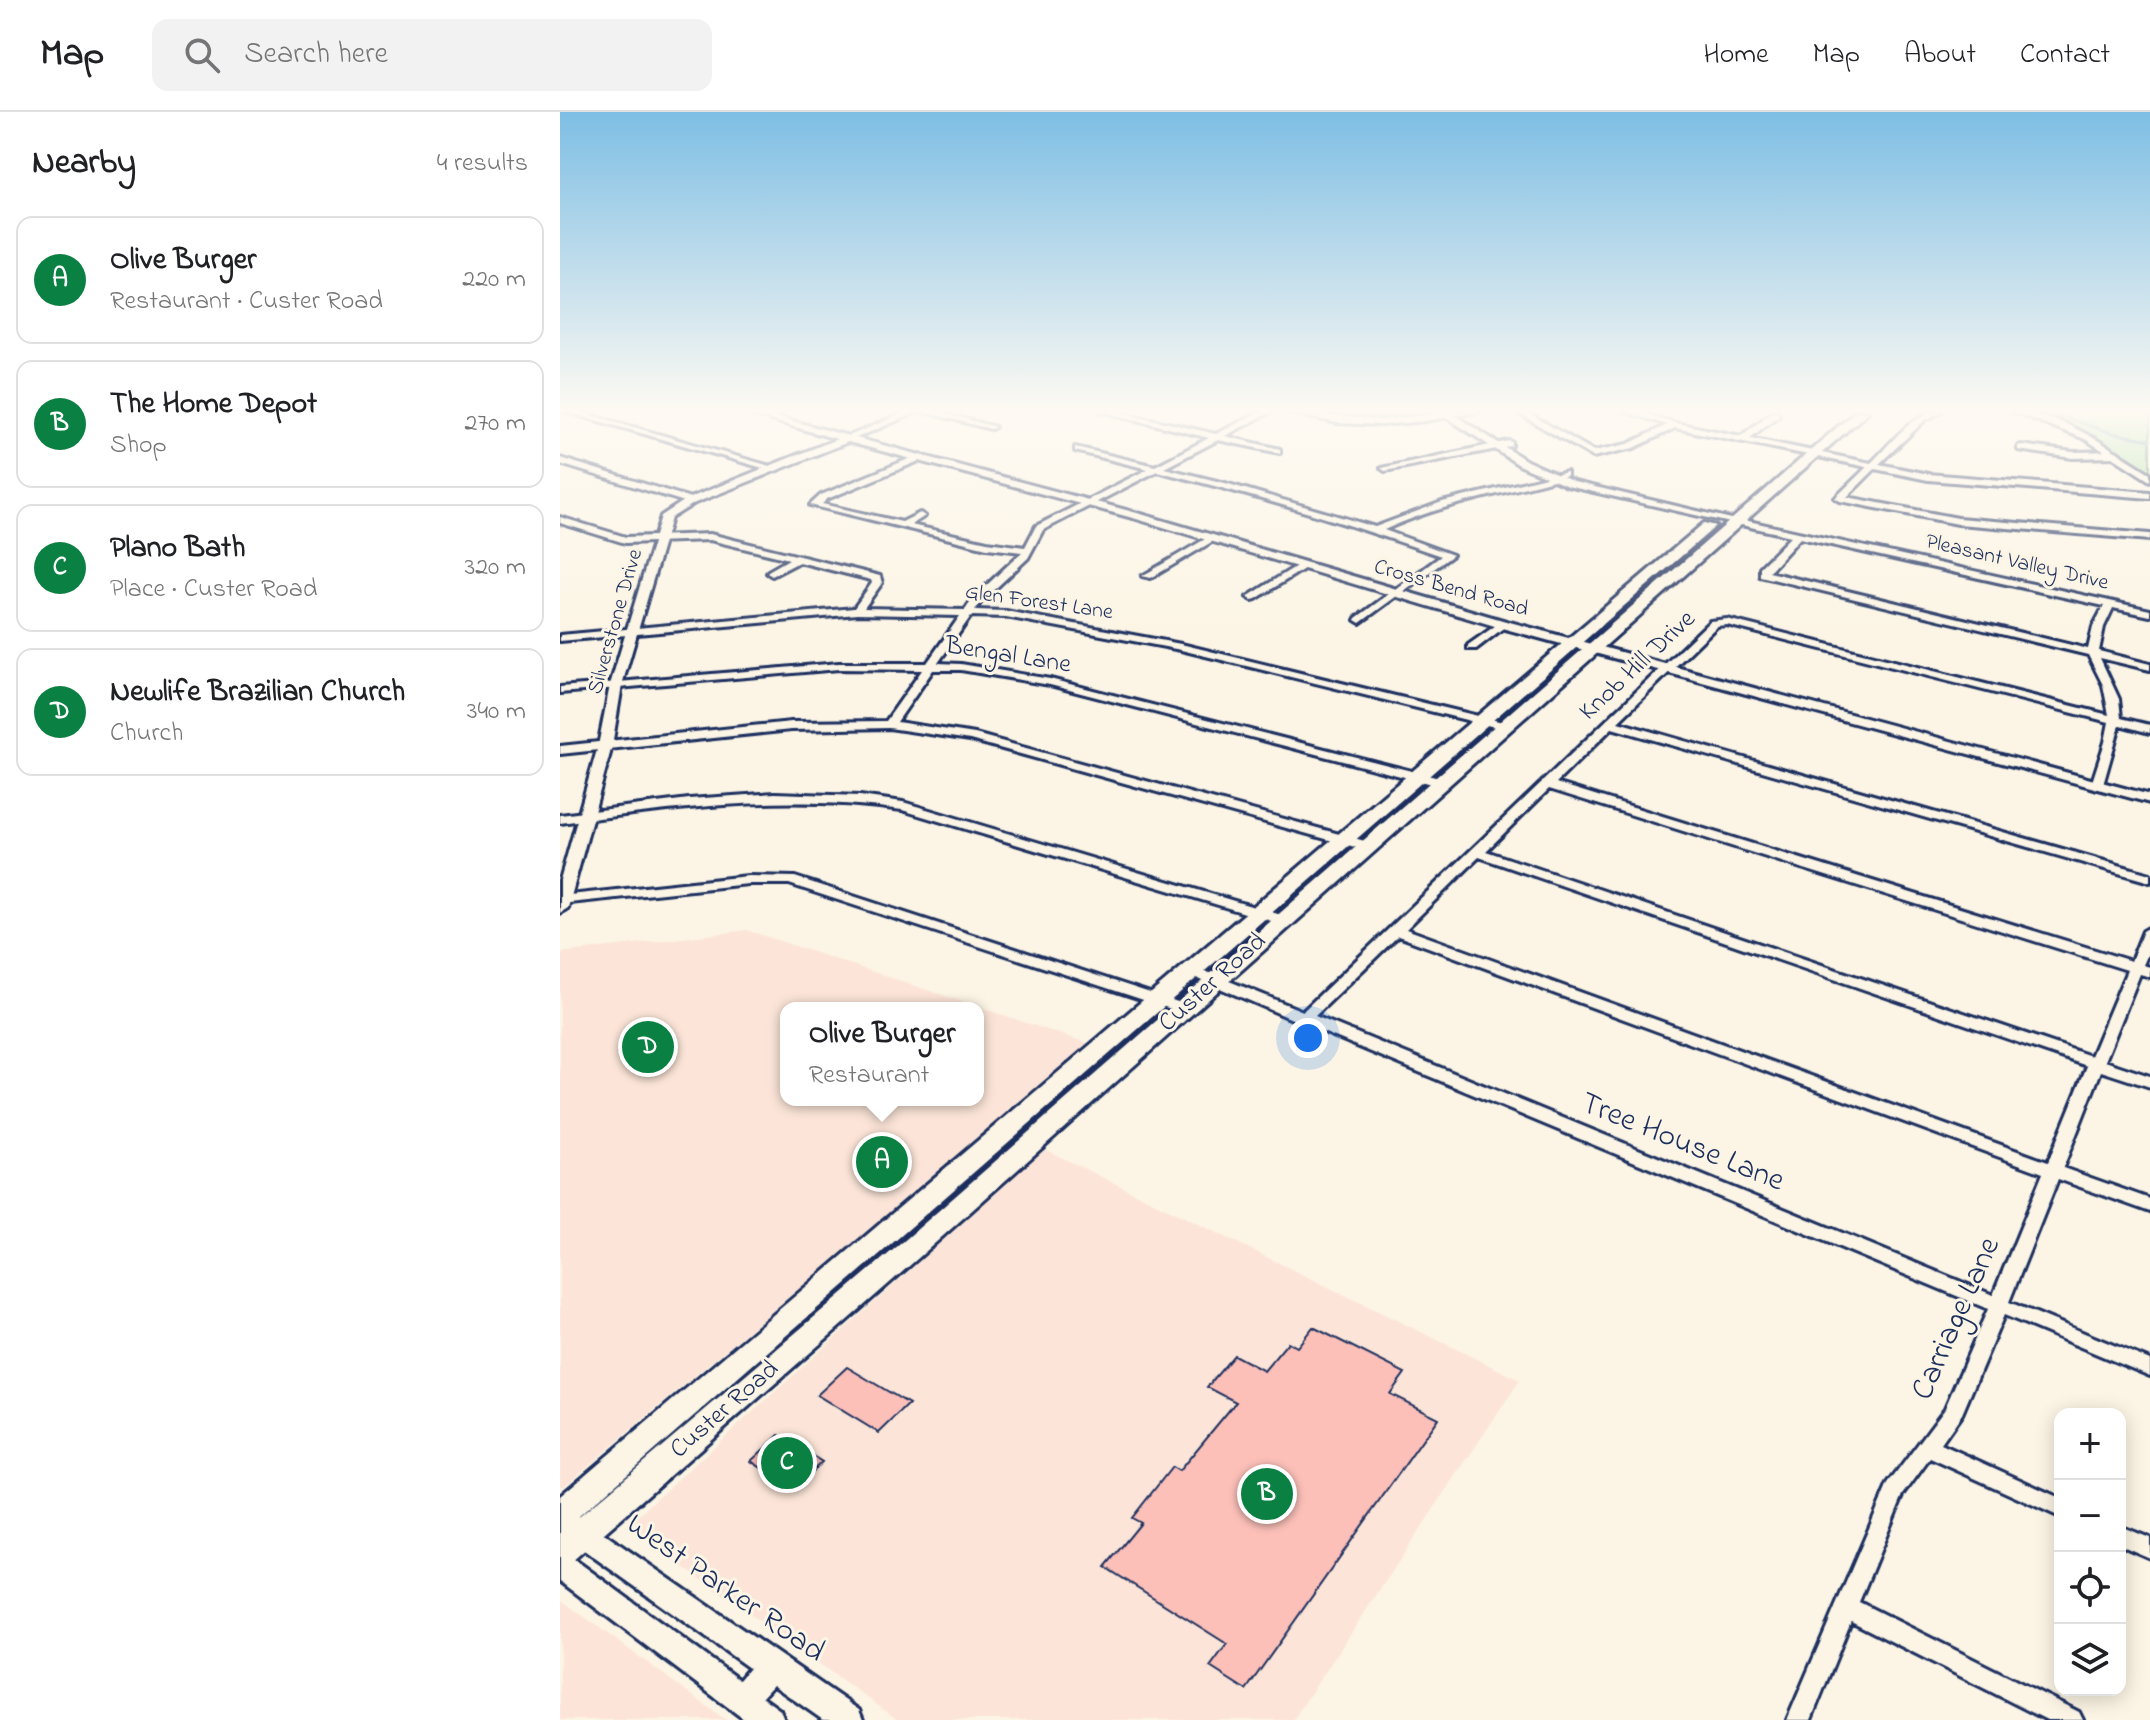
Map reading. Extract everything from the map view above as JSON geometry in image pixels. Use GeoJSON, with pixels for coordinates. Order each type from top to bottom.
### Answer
{"type":"FeatureCollection","features":[{"type":"Feature","properties":{"kind":"main road","name":"Custer Road"},"geometry":{"type":"LineString","coordinates":[[566,1529],[1192,971],[1272,916],[1760,486]]}},
{"type":"Feature","properties":{"kind":"main road","name":"Custer Road"},"geometry":{"type":"LineString","coordinates":[[1725,519],[1770,486]]}},
{"type":"Feature","properties":{"kind":"main road","name":"Custer Road"},"geometry":{"type":"LineString","coordinates":[[566,1529],[1185,1009],[1217,981],[1272,916]]}},
{"type":"Feature","properties":{"kind":"main road","name":"West Parker Road"},"geometry":{"type":"LineString","coordinates":[[566,1529],[772,1664],[848,1720]]}},
{"type":"Feature","properties":{"kind":"main road"},"geometry":{"type":"LineString","coordinates":[[560,1565],[769,1720]]}},
{"type":"Feature","properties":{"kind":"main road"},"geometry":{"type":"LineString","coordinates":[[741,1699],[772,1664]]}},
{"type":"Feature","properties":{"kind":"street"},"geometry":{"type":"LineString","coordinates":[[642,486],[691,501]]}},
{"type":"Feature","properties":{"kind":"street","name":"Silverstone Drive"},"geometry":{"type":"LineString","coordinates":[[561,903],[605,746],[616,685],[666,516],[691,501],[728,486]]}},
{"type":"Feature","properties":{"kind":"street"},"geometry":{"type":"LineString","coordinates":[[852,486],[814,502],[821,507],[902,526],[998,547],[1028,550]]}},
{"type":"Feature","properties":{"kind":"street","name":"Cross Bend Road"},"geometry":{"type":"LineString","coordinates":[[1026,486],[1212,538],[1393,594],[2150,799]]}},
{"type":"Feature","properties":{"kind":"street"},"geometry":{"type":"LineString","coordinates":[[889,724],[984,592],[1020,562],[1039,528],[1122,486]]}},
{"type":"Feature","properties":{"kind":"street"},"geometry":{"type":"LineString","coordinates":[[1221,486],[1376,530],[1448,555],[1360,620]]}},
{"type":"Feature","properties":{"kind":"street"},"geometry":{"type":"LineString","coordinates":[[1376,530],[1422,508],[1516,486]]}},
{"type":"Feature","properties":{"kind":"street","name":"Pleasant Valley Drive"},"geometry":{"type":"LineString","coordinates":[[1591,486],[1725,519],[2150,613]]}},
{"type":"Feature","properties":{"kind":"street"},"geometry":{"type":"LineString","coordinates":[[1853,486],[1840,498],[1958,521],[2149,539]]}},
{"type":"Feature","properties":{"kind":"street"},"geometry":{"type":"LineString","coordinates":[[2024,486],[2150,495]]}},
{"type":"Feature","properties":{"kind":"street"},"geometry":{"type":"LineString","coordinates":[[902,526],[920,516]]}},
{"type":"Feature","properties":{"kind":"street"},"geometry":{"type":"LineString","coordinates":[[560,520],[625,540],[710,537],[876,578],[877,583],[857,611]]}},
{"type":"Feature","properties":{"kind":"street"},"geometry":{"type":"LineString","coordinates":[[1798,535],[1764,569],[1764,574],[2150,667]]}},
{"type":"Feature","properties":{"kind":"street"},"geometry":{"type":"LineString","coordinates":[[1147,576],[1212,538]]}},
{"type":"Feature","properties":{"kind":"street"},"geometry":{"type":"LineString","coordinates":[[772,573],[797,559]]}},
{"type":"Feature","properties":{"kind":"street"},"geometry":{"type":"LineString","coordinates":[[1252,597],[1302,567]]}},
{"type":"Feature","properties":{"kind":"street"},"geometry":{"type":"LineString","coordinates":[[2097,785],[2115,720],[2113,703],[2092,653],[2091,642],[2110,604]]}},
{"type":"Feature","properties":{"kind":"street","name":"Glen Forest Lane"},"geometry":{"type":"LineString","coordinates":[[560,638],[857,611],[968,612],[1085,627],[1494,723]]}},
{"type":"Feature","properties":{"kind":"street","name":"Knob Hill Drive"},"geometry":{"type":"LineString","coordinates":[[1304,1019],[1711,624],[1727,622],[2150,729]]}},
{"type":"Feature","properties":{"kind":"street"},"geometry":{"type":"LineString","coordinates":[[1472,647],[1502,624]]}},
{"type":"Feature","properties":{"kind":"street","name":"Bengal Lane"},"geometry":{"type":"LineString","coordinates":[[560,690],[839,666],[931,666],[992,671],[1050,682],[1429,779]]}},
{"type":"Feature","properties":{"kind":"street"},"geometry":{"type":"LineString","coordinates":[[1609,723],[2150,878]]}},
{"type":"Feature","properties":{"kind":"street"},"geometry":{"type":"LineString","coordinates":[[560,750],[791,726],[889,724],[971,737],[1356,843]]}},
{"type":"Feature","properties":{"kind":"street"},"geometry":{"type":"LineString","coordinates":[[1546,784],[2143,970]]}},
{"type":"Feature","properties":{"kind":"street"},"geometry":{"type":"LineString","coordinates":[[560,819],[788,796],[862,799],[903,806],[1272,916]]}},
{"type":"Feature","properties":{"kind":"street"},"geometry":{"type":"LineString","coordinates":[[1476,852],[2150,1082]]}},
{"type":"Feature","properties":{"kind":"street"},"geometry":{"type":"LineString","coordinates":[[561,903],[748,880],[790,880],[1185,1009]]}},
{"type":"Feature","properties":{"kind":"street"},"geometry":{"type":"LineString","coordinates":[[1396,930],[2150,1206]]}},
{"type":"Feature","properties":{"kind":"street","name":"Carriage Lane"},"geometry":{"type":"LineString","coordinates":[[1799,1720],[1895,1490],[1952,1414],[2096,1064],[2143,970],[2150,931]]}},
{"type":"Feature","properties":{"kind":"street","name":"Tree House Lane"},"geometry":{"type":"LineString","coordinates":[[1192,971],[2150,1368]]}},
{"type":"Feature","properties":{"kind":"street"},"geometry":{"type":"LineString","coordinates":[[1926,1447],[2054,1505]]}},
{"type":"Feature","properties":{"kind":"street"},"geometry":{"type":"LineString","coordinates":[[2126,1538],[2150,1548]]}},
{"type":"Feature","properties":{"kind":"street"},"geometry":{"type":"LineString","coordinates":[[1846,1607],[2071,1720]]}},
{"type":"Feature","properties":{"kind":"shaded area"},"geometry":{"type":"Polygon","coordinates":[[[747,930],[964,1002],[780,1002],[780,1106],[984,1106],[984,1009],[1090,1044],[563,1487],[560,1485],[560,953],[747,930]]]}},
{"type":"Feature","properties":{"kind":"shaded area"},"geometry":{"type":"Polygon","coordinates":[[[1044,1149],[1520,1380],[1293,1720],[898,1720],[626,1526],[1044,1149]]]}},
{"type":"Feature","properties":{"kind":"shaded area"},"geometry":{"type":"Polygon","coordinates":[[[560,1599],[726,1720],[560,1720],[560,1599]]]}},
{"type":"Feature","properties":{"kind":"building"},"geometry":{"type":"Polygon","coordinates":[[[1313,1327],[1405,1373],[1390,1394],[1438,1418],[1246,1690],[1210,1667],[1227,1644],[1105,1567],[1141,1523],[1132,1518],[1172,1467],[1179,1471],[1236,1402],[1207,1387],[1234,1355],[1264,1371],[1288,1342],[1297,1347],[1313,1327]]]}},
{"type":"Feature","properties":{"kind":"building"},"geometry":{"type":"Polygon","coordinates":[[[847,1367],[909,1404],[879,1433],[817,1395],[847,1367]]]}},
{"type":"Feature","properties":{"kind":"building"},"geometry":{"type":"Polygon","coordinates":[[[779,1435],[822,1462],[793,1489],[751,1461],[779,1435]]]}},
{"type":"Feature","properties":{"kind":"place","name":"Newlife Brazilian Church"},"geometry":{"type":"Point","coordinates":[648,1047]}},
{"type":"Feature","properties":{"kind":"place","name":"Olive Burger"},"geometry":{"type":"Point","coordinates":[882,1162]}},
{"type":"Feature","properties":{"kind":"place","name":"Plano Bath"},"geometry":{"type":"Point","coordinates":[787,1463]}},
{"type":"Feature","properties":{"kind":"place","name":"The Home Depot"},"geometry":{"type":"Point","coordinates":[1267,1494]}}]}
